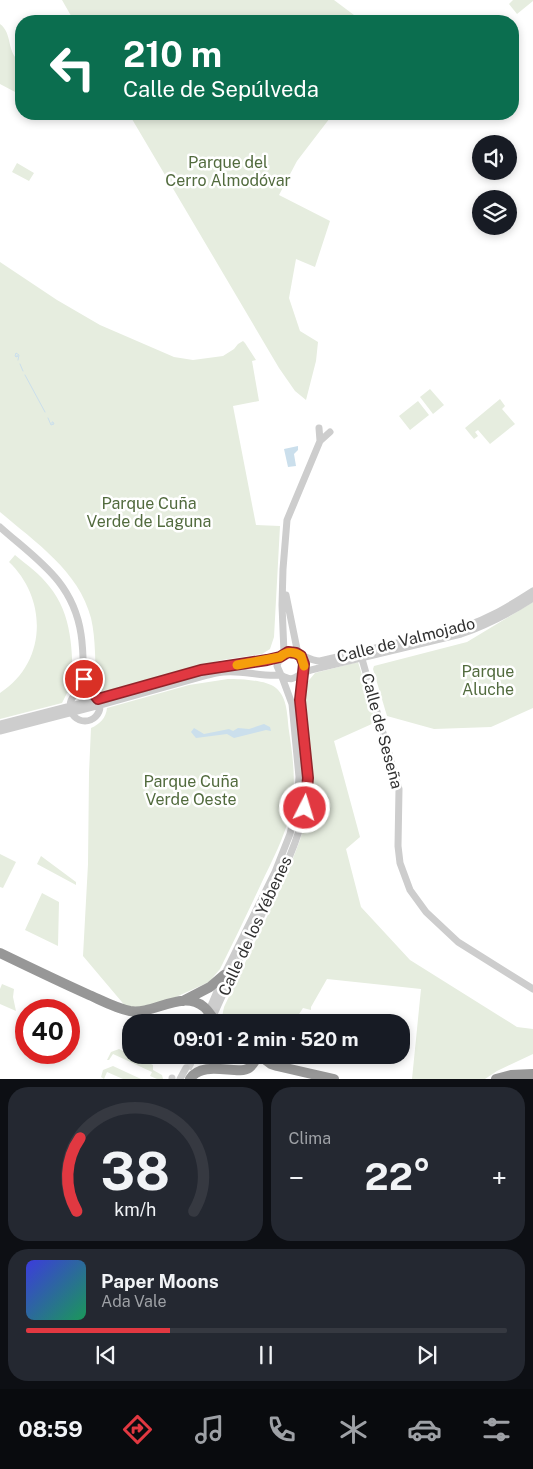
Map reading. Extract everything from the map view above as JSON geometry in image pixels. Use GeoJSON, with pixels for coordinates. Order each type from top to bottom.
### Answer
{"type":"FeatureCollection","features":[{"type":"Feature","properties":{"kind":"highway"},"geometry":{"type":"LineString","coordinates":[[0,953],[95,998],[128,1011],[141,1011],[186,1001],[199,1004],[206,1014]]}},
{"type":"Feature","properties":{"kind":"highway"},"geometry":{"type":"LineString","coordinates":[[0,958],[122,1015]]}},
{"type":"Feature","properties":{"kind":"highway"},"geometry":{"type":"LineString","coordinates":[[181,1002],[210,987],[224,975]]}},
{"type":"Feature","properties":{"kind":"highway"},"geometry":{"type":"LineString","coordinates":[[149,1014],[186,1005],[197,1007],[204,1014]]}},
{"type":"Feature","properties":{"kind":"highway"},"geometry":{"type":"LineString","coordinates":[[188,1074],[214,1068],[244,1070],[249,1068],[251,1064]]}},
{"type":"Feature","properties":{"kind":"highway"},"geometry":{"type":"LineString","coordinates":[[265,1064],[272,1070],[312,1079]]}},
{"type":"Feature","properties":{"kind":"highway"},"geometry":{"type":"LineString","coordinates":[[273,1064],[334,1079]]}},
{"type":"Feature","properties":{"kind":"highway"},"geometry":{"type":"LineString","coordinates":[[496,1079],[511,1075],[533,1074]]}},
{"type":"Feature","properties":{"kind":"street","name":"Calle de los Yébenes"},"geometry":{"type":"LineString","coordinates":[[282,655],[283,553],[287,520],[320,441],[320,428]]}},
{"type":"Feature","properties":{"kind":"street","name":"Calle de los Yébenes"},"geometry":{"type":"LineString","coordinates":[[320,441],[330,432]]}},
{"type":"Feature","properties":{"kind":"street"},"geometry":{"type":"LineString","coordinates":[[0,527],[49,570],[62,584],[72,601],[82,635],[84,691]]}},
{"type":"Feature","properties":{"kind":"street","name":"Calle de los Yébenes"},"geometry":{"type":"LineString","coordinates":[[213,1014],[281,876],[297,837],[305,808],[308,778],[300,700],[304,664],[300,655],[283,578]]}},
{"type":"Feature","properties":{"kind":"street","name":"Calle de Valmojado"},"geometry":{"type":"LineString","coordinates":[[302,673],[478,622],[502,611],[533,591]]}},
{"type":"Feature","properties":{"kind":"street","name":"Calle de Valmojado"},"geometry":{"type":"LineString","coordinates":[[300,655],[319,661],[361,655],[461,634],[513,611],[533,598]]}},
{"type":"Feature","properties":{"kind":"street"},"geometry":{"type":"LineString","coordinates":[[99,702],[201,670],[292,652],[300,655]]}},
{"type":"Feature","properties":{"kind":"street"},"geometry":{"type":"LineString","coordinates":[[281,674],[278,662],[282,655]]}},
{"type":"Feature","properties":{"kind":"street","name":"Calle de Seseña"},"geometry":{"type":"LineString","coordinates":[[361,655],[399,789],[398,846],[400,863],[410,890],[426,912],[458,942],[533,989]]}},
{"type":"Feature","properties":{"kind":"street"},"geometry":{"type":"LineString","coordinates":[[0,724],[225,672],[268,676],[281,674],[294,679],[302,673]]}},
{"type":"Feature","properties":{"kind":"street","name":"Calle de los Yébenes"},"geometry":{"type":"LineString","coordinates":[[212,1014],[224,975],[275,872],[290,834],[297,804],[299,777],[292,704],[281,674]]}},
{"type":"Feature","properties":{"kind":"street"},"geometry":{"type":"LineString","coordinates":[[84,691],[94,694],[99,702],[98,713],[90,720],[79,719],[71,709],[71,700],[78,692],[84,691]]}},
{"type":"Feature","properties":{"kind":"street"},"geometry":{"type":"LineString","coordinates":[[0,731],[71,709]]}},
{"type":"Feature","properties":{"kind":"street"},"geometry":{"type":"LineString","coordinates":[[182,1079],[188,1074]]}},
{"type":"Feature","properties":{"kind":"green space"},"geometry":{"type":"Polygon","coordinates":[[[62,0],[334,0],[354,15],[71,15],[62,0]]]}},
{"type":"Feature","properties":{"kind":"green space"},"geometry":{"type":"Polygon","coordinates":[[[513,0],[533,1],[517,14],[509,4],[513,0]]]}},
{"type":"Feature","properties":{"kind":"green space"},"geometry":{"type":"Polygon","coordinates":[[[0,24],[7,33],[15,57],[15,92],[0,84],[0,24]]]}},
{"type":"Feature","properties":{"kind":"green space","name":"Parque del Cerro Almodóvar"},"geometry":{"type":"Polygon","coordinates":[[[133,120],[328,120],[297,161],[279,195],[330,221],[315,267],[296,259],[289,298],[300,331],[318,342],[316,361],[306,400],[295,391],[279,368],[133,120]]]}},
{"type":"Feature","properties":{"kind":"green space"},"geometry":{"type":"Polygon","coordinates":[[[17,163],[34,173],[29,181],[12,172],[17,163]]]}},
{"type":"Feature","properties":{"kind":"green space","name":"Parque Cuña Verde de Laguna"},"geometry":{"type":"Polygon","coordinates":[[[0,262],[57,300],[100,325],[174,357],[193,360],[223,356],[243,341],[245,343],[256,360],[252,361],[259,401],[233,406],[256,525],[280,526],[274,637],[270,649],[262,654],[222,660],[103,693],[96,687],[94,635],[91,618],[77,586],[41,546],[0,512],[0,262]]]}},
{"type":"Feature","properties":{"kind":"green space"},"geometry":{"type":"Polygon","coordinates":[[[430,389],[444,405],[433,414],[420,397],[430,389]]]}},
{"type":"Feature","properties":{"kind":"green space"},"geometry":{"type":"Polygon","coordinates":[[[500,399],[505,406],[502,409],[515,424],[490,444],[478,430],[475,432],[478,436],[474,439],[465,428],[500,399]]]}},
{"type":"Feature","properties":{"kind":"green space"},"geometry":{"type":"Polygon","coordinates":[[[418,401],[429,415],[410,430],[399,416],[418,401]]]}},
{"type":"Feature","properties":{"kind":"green space"},"geometry":{"type":"Polygon","coordinates":[[[15,555],[45,582],[57,597],[63,609],[70,634],[73,687],[67,693],[62,703],[0,719],[0,693],[15,680],[27,665],[34,648],[37,630],[36,612],[31,594],[22,577],[9,562],[15,555]]]}},
{"type":"Feature","properties":{"kind":"green space","name":"Parque Aluche"},"geometry":{"type":"Polygon","coordinates":[[[533,602],[533,708],[491,727],[434,729],[387,716],[373,669],[374,666],[467,642],[533,602]]]}},
{"type":"Feature","properties":{"kind":"green space"},"geometry":{"type":"Polygon","coordinates":[[[358,662],[377,723],[334,741],[360,837],[346,849],[361,907],[410,960],[517,1027],[533,1029],[533,1054],[497,1071],[485,1079],[412,1079],[421,989],[327,979],[311,1010],[303,1008],[299,1014],[223,1014],[224,1007],[285,879],[300,840],[311,803],[312,774],[304,708],[305,685],[315,673],[358,662]]]}},
{"type":"Feature","properties":{"kind":"green space","name":"Parque Cuña Verde Oeste"},"geometry":{"type":"Polygon","coordinates":[[[228,679],[246,680],[272,685],[280,692],[285,702],[292,751],[294,772],[292,804],[281,841],[220,969],[209,982],[143,1012],[132,1014],[83,956],[88,864],[91,728],[102,720],[107,708],[189,685],[228,679]]]}},
{"type":"Feature","properties":{"kind":"green space"},"geometry":{"type":"Polygon","coordinates":[[[0,854],[16,862],[3,888],[0,887],[0,854]]]}},
{"type":"Feature","properties":{"kind":"green space"},"geometry":{"type":"Polygon","coordinates":[[[41,856],[76,882],[76,885],[37,864],[41,856]]]}},
{"type":"Feature","properties":{"kind":"green space"},"geometry":{"type":"Polygon","coordinates":[[[42,893],[59,902],[58,946],[25,930],[42,893]]]}},
{"type":"Feature","properties":{"kind":"green space"},"geometry":{"type":"Polygon","coordinates":[[[2,984],[14,989],[15,1011],[0,1004],[2,984]]]}},
{"type":"Feature","properties":{"kind":"green space"},"geometry":{"type":"Polygon","coordinates":[[[119,1049],[122,1050],[122,1058],[113,1054],[107,1060],[111,1052],[119,1049]]]}},
{"type":"Feature","properties":{"kind":"green space"},"geometry":{"type":"Polygon","coordinates":[[[135,1064],[153,1065],[153,1070],[162,1075],[163,1079],[150,1076],[152,1072],[135,1064]]]}},
{"type":"Feature","properties":{"kind":"green space"},"geometry":{"type":"Polygon","coordinates":[[[113,1066],[141,1079],[123,1079],[107,1072],[104,1079],[101,1077],[103,1070],[113,1066]]]}},
{"type":"Feature","properties":{"kind":"water"},"geometry":{"type":"Polygon","coordinates":[[[298,446],[298,450],[294,454],[296,466],[288,467],[284,449],[298,446]]]}},
{"type":"Feature","properties":{"kind":"water"},"geometry":{"type":"Polygon","coordinates":[[[264,724],[270,727],[271,731],[266,730],[234,738],[227,734],[196,738],[191,732],[194,728],[204,734],[229,729],[233,731],[238,728],[249,729],[264,724]]]}},
{"type":"Feature","properties":{"kind":"waterway"},"geometry":{"type":"LineString","coordinates":[[16,356],[18,356],[16,357],[15,356],[16,353],[19,355],[18,360]]}},
{"type":"Feature","properties":{"kind":"waterway"},"geometry":{"type":"LineString","coordinates":[[20,364],[23,371]]}},
{"type":"Feature","properties":{"kind":"waterway"},"geometry":{"type":"LineString","coordinates":[[25,375],[45,412]]}},
{"type":"Feature","properties":{"kind":"waterway"},"geometry":{"type":"LineString","coordinates":[[48,418],[51,425],[54,424],[53,422],[52,424]]}},
{"type":"Feature","properties":{"kind":"tunnel"},"geometry":{"type":"LineString","coordinates":[[188,1069],[190,1064]]}},
{"type":"Feature","properties":{"kind":"slow traffic"},"geometry":{"type":"LineString","coordinates":[[237,665],[280,657],[284,653],[292,652],[301,656],[304,666]]}},
{"type":"Feature","properties":{"kind":"route"},"geometry":{"type":"LineString","coordinates":[[84,679],[84,691],[94,694],[98,699],[201,670],[267,660],[280,657],[288,652],[296,653],[301,656],[304,664],[300,700],[308,778],[305,808]]}}]}
